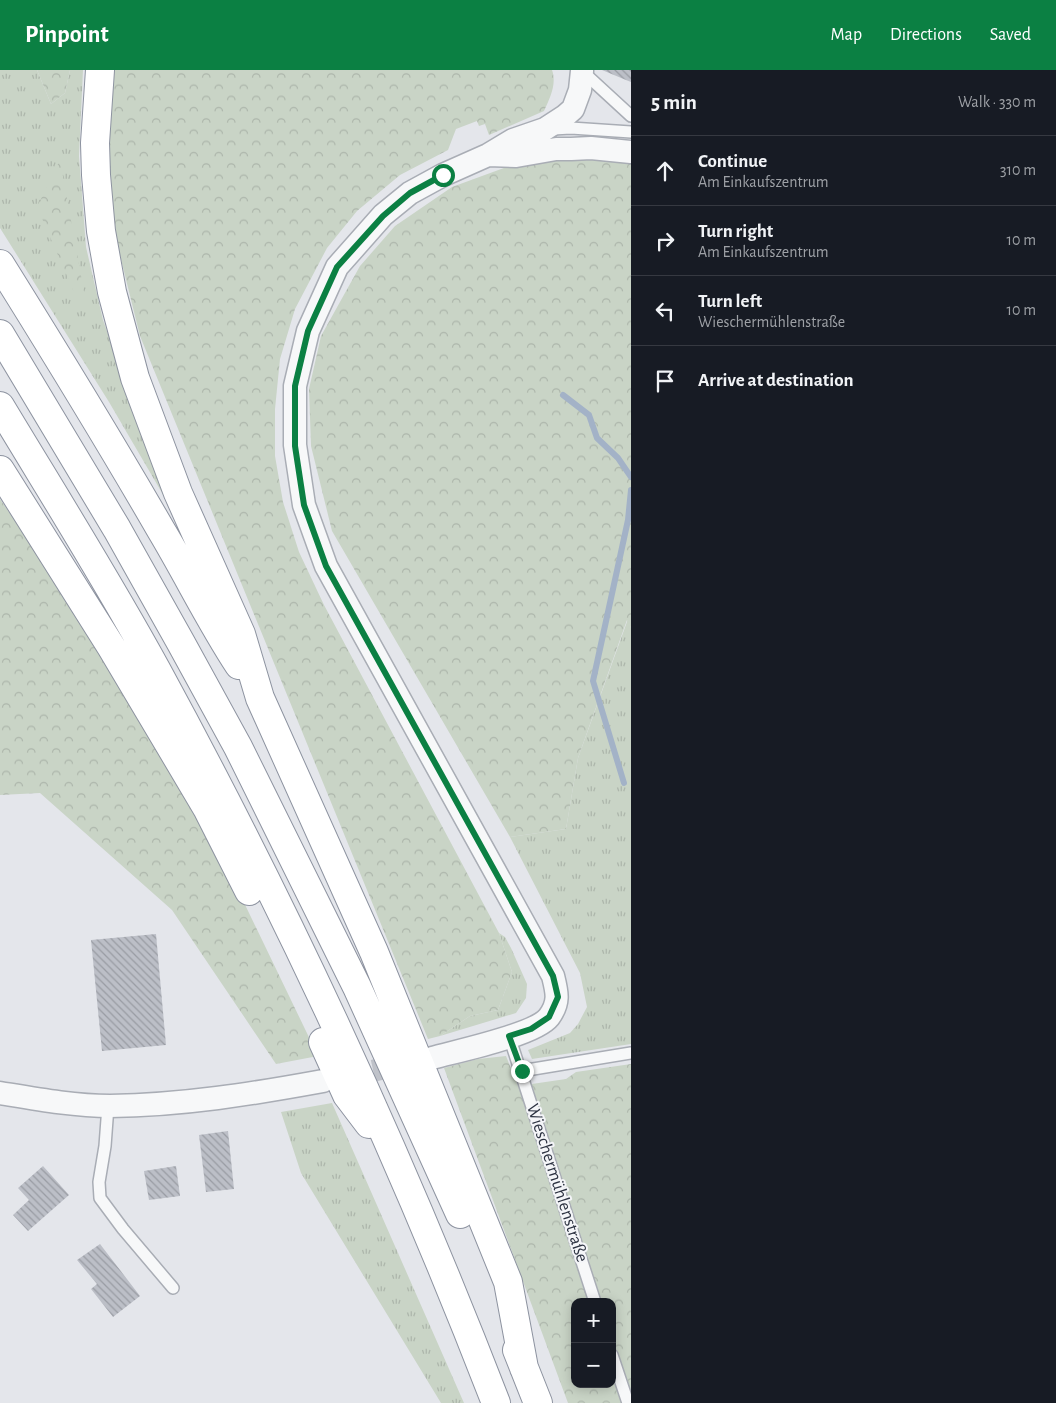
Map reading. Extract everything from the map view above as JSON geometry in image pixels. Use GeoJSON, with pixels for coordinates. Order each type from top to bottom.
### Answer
{"type":"FeatureCollection","features":[{"type":"Feature","properties":{"kind":"highway"},"geometry":{"type":"LineString","coordinates":[[100,70],[96,109],[96,175],[107,266],[117,314],[135,378],[178,493],[241,634],[260,698],[374,952],[508,1282],[524,1368]]}},
{"type":"Feature","properties":{"kind":"highway"},"geometry":{"type":"LineString","coordinates":[[0,264],[99,424],[187,573],[224,643],[260,698]]}},
{"type":"Feature","properties":{"kind":"highway"},"geometry":{"type":"LineString","coordinates":[[0,334],[117,529],[238,747],[365,1004],[455,1201],[538,1403]]}},
{"type":"Feature","properties":{"kind":"highway"},"geometry":{"type":"LineString","coordinates":[[0,406],[78,535],[146,653],[218,787],[311,973],[421,1214],[496,1403]]}},
{"type":"Feature","properties":{"kind":"highway"},"geometry":{"type":"LineString","coordinates":[[0,470],[112,648],[207,808],[295,983],[347,1095],[397,1161]]}},
{"type":"Feature","properties":{"kind":"street"},"geometry":{"type":"LineString","coordinates":[[478,155],[516,156],[556,149],[569,131],[573,109],[580,90],[582,70]]}},
{"type":"Feature","properties":{"kind":"street"},"geometry":{"type":"LineString","coordinates":[[432,1058],[531,1029],[549,1017],[558,997],[553,976],[326,566],[304,505],[295,446],[295,386],[308,331],[337,267],[383,216],[410,193],[478,155],[545,129],[569,131],[591,148],[631,152]]}},
{"type":"Feature","properties":{"kind":"street"},"geometry":{"type":"LineString","coordinates":[[0,1093],[51,1101],[108,1106],[214,1100],[323,1082]]}},
{"type":"Feature","properties":{"kind":"lane"},"geometry":{"type":"LineString","coordinates":[[582,70],[631,116]]}},
{"type":"Feature","properties":{"kind":"lane"},"geometry":{"type":"LineString","coordinates":[[569,131],[631,132]]}},
{"type":"Feature","properties":{"kind":"lane","name":"Wieschermühlenstraße"},"geometry":{"type":"LineString","coordinates":[[509,1036],[522,1071],[594,1298]]}},
{"type":"Feature","properties":{"kind":"lane"},"geometry":{"type":"LineString","coordinates":[[522,1071],[631,1053]]}},
{"type":"Feature","properties":{"kind":"lane"},"geometry":{"type":"LineString","coordinates":[[108,1106],[105,1146],[99,1182],[100,1198],[123,1229],[173,1288]]}},
{"type":"Feature","properties":{"kind":"lane"},"geometry":{"type":"LineString","coordinates":[[616,1367],[628,1403]]}},
{"type":"Feature","properties":{"kind":"green space"},"geometry":{"type":"Polygon","coordinates":[[[0,70],[37,70],[51,104],[65,93],[70,70],[83,70],[79,156],[86,247],[103,320],[129,393],[193,546],[109,402],[0,228],[0,70]]]}},
{"type":"Feature","properties":{"kind":"green space"},"geometry":{"type":"Polygon","coordinates":[[[37,70],[70,70],[65,93],[51,104],[37,70]]]}},
{"type":"Feature","properties":{"kind":"green space"},"geometry":{"type":"Polygon","coordinates":[[[113,70],[552,70],[553,86],[544,111],[489,135],[485,124],[479,126],[477,121],[456,129],[448,150],[400,175],[357,211],[327,248],[295,309],[280,359],[275,409],[275,456],[283,502],[299,552],[324,605],[499,933],[512,972],[498,1010],[470,1016],[440,1036],[428,1039],[140,336],[112,223],[107,103],[113,70]]]}},
{"type":"Feature","properties":{"kind":"green space"},"geometry":{"type":"Polygon","coordinates":[[[584,156],[631,161],[631,628],[627,620],[578,758],[566,829],[510,837],[332,531],[311,446],[309,389],[321,336],[360,266],[395,226],[452,187],[523,161],[584,156]]]}},
{"type":"Feature","properties":{"kind":"green space"},"geometry":{"type":"Polygon","coordinates":[[[60,160],[84,292],[74,292],[37,207],[60,160]]]}},
{"type":"Feature","properties":{"kind":"green space"},"geometry":{"type":"Polygon","coordinates":[[[0,499],[58,583],[169,768],[236,886],[318,1056],[276,1064],[172,910],[40,793],[0,795],[0,499]]]}},
{"type":"Feature","properties":{"kind":"green space"},"geometry":{"type":"Polygon","coordinates":[[[628,619],[631,628],[631,1044],[532,1059],[528,1050],[570,1033],[578,1024],[587,1007],[580,973],[510,837],[566,829],[578,758],[628,619]]]}},
{"type":"Feature","properties":{"kind":"green space"},"geometry":{"type":"Polygon","coordinates":[[[499,933],[505,937],[527,984],[526,998],[516,1013],[440,1036],[470,1016],[498,1010],[512,972],[499,933]]]}},
{"type":"Feature","properties":{"kind":"green space"},"geometry":{"type":"Polygon","coordinates":[[[506,1056],[518,1086],[566,1079],[576,1072],[631,1064],[631,1403],[568,1403],[444,1068],[478,1059],[506,1056]]]}},
{"type":"Feature","properties":{"kind":"green space"},"geometry":{"type":"Polygon","coordinates":[[[332,1103],[464,1403],[441,1403],[301,1173],[281,1112],[332,1103]]]}},
{"type":"Feature","properties":{"kind":"building"},"geometry":{"type":"Polygon","coordinates":[[[602,70],[631,70],[631,82],[626,80],[602,70]]]}},
{"type":"Feature","properties":{"kind":"building"},"geometry":{"type":"Polygon","coordinates":[[[156,934],[166,1045],[102,1051],[91,940],[156,934]]]}},
{"type":"Feature","properties":{"kind":"building"},"geometry":{"type":"Polygon","coordinates":[[[228,1131],[234,1189],[206,1192],[199,1135],[228,1131]]]}},
{"type":"Feature","properties":{"kind":"building"},"geometry":{"type":"Polygon","coordinates":[[[43,1166],[69,1195],[28,1231],[13,1215],[29,1200],[18,1188],[43,1166]]]}},
{"type":"Feature","properties":{"kind":"building"},"geometry":{"type":"Polygon","coordinates":[[[176,1166],[180,1196],[149,1200],[144,1171],[176,1166]]]}},
{"type":"Feature","properties":{"kind":"building"},"geometry":{"type":"Polygon","coordinates":[[[100,1244],[140,1296],[113,1317],[91,1289],[97,1284],[77,1260],[100,1244]]]}},
{"type":"Feature","properties":{"kind":"waterway"},"geometry":{"type":"LineString","coordinates":[[563,395],[589,415],[597,438],[618,458],[631,477]]}},
{"type":"Feature","properties":{"kind":"waterway"},"geometry":{"type":"LineString","coordinates":[[624,783],[593,681],[628,520],[631,490]]}},
{"type":"Feature","properties":{"kind":"tunnel"},"geometry":{"type":"LineString","coordinates":[[341,1078],[408,1063]]}},
{"type":"Feature","properties":{"kind":"route"},"geometry":{"type":"LineString","coordinates":[[443,175],[410,193],[383,216],[337,267],[308,331],[295,386],[295,446],[304,505],[326,566],[553,976],[558,997],[549,1017],[531,1029],[509,1036],[522,1071]]}}]}
